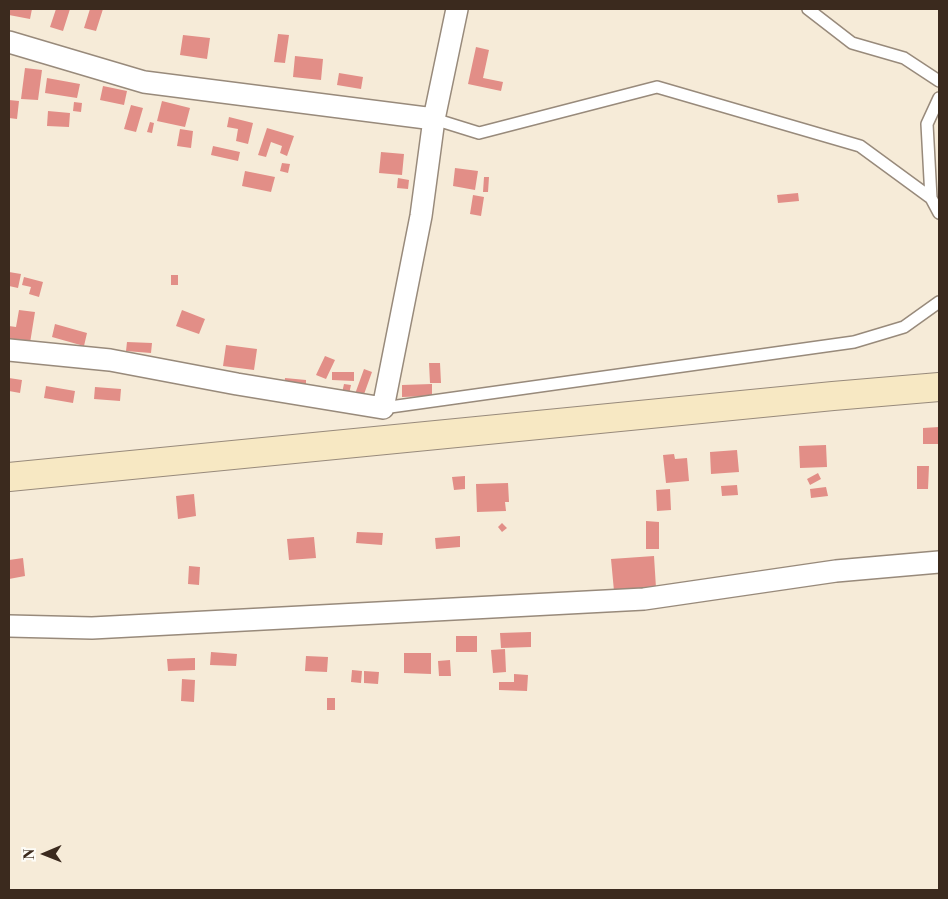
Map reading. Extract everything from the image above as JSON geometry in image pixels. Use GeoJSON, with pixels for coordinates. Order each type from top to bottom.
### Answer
{"type":"FeatureCollection","features":[{"type":"Feature","properties":{"kind":"main road"},"geometry":{"type":"LineString","coordinates":[[9,477],[939,387]]}},
{"type":"Feature","properties":{"kind":"street"},"geometry":{"type":"LineString","coordinates":[[9,350],[110,360],[382,408],[421,216],[434,119],[457,9]]}},
{"type":"Feature","properties":{"kind":"street"},"geometry":{"type":"LineString","coordinates":[[9,42],[144,82],[434,119]]}},
{"type":"Feature","properties":{"kind":"street"},"geometry":{"type":"LineString","coordinates":[[9,626],[92,628],[644,599],[836,571],[939,562]]}},
{"type":"Feature","properties":{"kind":"lane"},"geometry":{"type":"LineString","coordinates":[[808,9],[852,43],[904,58],[939,81]]}},
{"type":"Feature","properties":{"kind":"lane"},"geometry":{"type":"LineString","coordinates":[[434,119],[479,133],[657,87],[860,146],[931,198]]}},
{"type":"Feature","properties":{"kind":"lane"},"geometry":{"type":"LineString","coordinates":[[939,98],[927,124],[931,198],[939,213]]}},
{"type":"Feature","properties":{"kind":"lane"},"geometry":{"type":"LineString","coordinates":[[382,408],[854,342],[904,327],[939,302]]}},
{"type":"Feature","properties":{"kind":"building"},"geometry":{"type":"Polygon","coordinates":[[[9,9],[32,9],[30,19],[9,15],[9,9]]]}},
{"type":"Feature","properties":{"kind":"building"},"geometry":{"type":"Polygon","coordinates":[[[56,9],[70,9],[63,31],[50,27],[56,9]]]}},
{"type":"Feature","properties":{"kind":"building"},"geometry":{"type":"Polygon","coordinates":[[[90,9],[103,9],[96,31],[84,28],[90,9]]]}},
{"type":"Feature","properties":{"kind":"building"},"geometry":{"type":"Polygon","coordinates":[[[278,34],[289,35],[285,63],[274,62],[278,34]]]}},
{"type":"Feature","properties":{"kind":"building"},"geometry":{"type":"Polygon","coordinates":[[[183,35],[210,38],[207,59],[180,55],[183,35]]]}},
{"type":"Feature","properties":{"kind":"building"},"geometry":{"type":"Polygon","coordinates":[[[476,47],[489,50],[483,78],[503,82],[501,91],[468,84],[476,47]]]}},
{"type":"Feature","properties":{"kind":"building"},"geometry":{"type":"Polygon","coordinates":[[[295,56],[323,59],[321,80],[293,77],[295,56]]]}},
{"type":"Feature","properties":{"kind":"building"},"geometry":{"type":"Polygon","coordinates":[[[25,68],[42,70],[38,100],[21,99],[25,68]]]}},
{"type":"Feature","properties":{"kind":"building"},"geometry":{"type":"Polygon","coordinates":[[[339,73],[363,77],[361,89],[337,85],[339,73]]]}},
{"type":"Feature","properties":{"kind":"building"},"geometry":{"type":"Polygon","coordinates":[[[47,78],[80,84],[77,98],[45,93],[47,78]]]}},
{"type":"Feature","properties":{"kind":"building"},"geometry":{"type":"Polygon","coordinates":[[[103,86],[127,91],[124,105],[100,100],[103,86]]]}},
{"type":"Feature","properties":{"kind":"building"},"geometry":{"type":"Polygon","coordinates":[[[9,100],[19,101],[17,119],[9,118],[9,100]]]}},
{"type":"Feature","properties":{"kind":"building"},"geometry":{"type":"Polygon","coordinates":[[[162,101],[190,108],[185,127],[157,121],[162,101]]]}},
{"type":"Feature","properties":{"kind":"building"},"geometry":{"type":"Polygon","coordinates":[[[74,102],[82,103],[81,112],[73,111],[74,102]]]}},
{"type":"Feature","properties":{"kind":"building"},"geometry":{"type":"Polygon","coordinates":[[[131,105],[143,108],[136,132],[124,129],[131,105]]]}},
{"type":"Feature","properties":{"kind":"building"},"geometry":{"type":"Polygon","coordinates":[[[48,111],[70,113],[69,127],[47,126],[48,111]]]}},
{"type":"Feature","properties":{"kind":"building"},"geometry":{"type":"Polygon","coordinates":[[[229,117],[253,123],[248,144],[236,141],[238,129],[227,127],[229,117]]]}},
{"type":"Feature","properties":{"kind":"building"},"geometry":{"type":"Polygon","coordinates":[[[150,122],[154,123],[152,133],[147,132],[150,122]]]}},
{"type":"Feature","properties":{"kind":"building"},"geometry":{"type":"Polygon","coordinates":[[[267,128],[294,136],[287,156],[280,153],[282,146],[271,142],[266,157],[258,155],[267,128]]]}},
{"type":"Feature","properties":{"kind":"building"},"geometry":{"type":"Polygon","coordinates":[[[180,129],[193,131],[191,148],[177,146],[180,129]]]}},
{"type":"Feature","properties":{"kind":"building"},"geometry":{"type":"Polygon","coordinates":[[[213,146],[240,152],[238,161],[211,155],[213,146]]]}},
{"type":"Feature","properties":{"kind":"building"},"geometry":{"type":"Polygon","coordinates":[[[381,152],[404,154],[402,175],[379,173],[381,152]]]}},
{"type":"Feature","properties":{"kind":"building"},"geometry":{"type":"Polygon","coordinates":[[[282,163],[290,164],[288,173],[280,171],[282,163]]]}},
{"type":"Feature","properties":{"kind":"building"},"geometry":{"type":"Polygon","coordinates":[[[455,168],[478,171],[475,190],[453,186],[455,168]]]}},
{"type":"Feature","properties":{"kind":"building"},"geometry":{"type":"Polygon","coordinates":[[[245,171],[275,177],[271,192],[242,186],[245,171]]]}},
{"type":"Feature","properties":{"kind":"building"},"geometry":{"type":"Polygon","coordinates":[[[484,177],[489,177],[488,192],[483,192],[484,177]]]}},
{"type":"Feature","properties":{"kind":"building"},"geometry":{"type":"Polygon","coordinates":[[[398,178],[409,180],[408,189],[397,188],[398,178]]]}},
{"type":"Feature","properties":{"kind":"building"},"geometry":{"type":"Polygon","coordinates":[[[798,193],[799,201],[778,203],[777,195],[798,193]]]}},
{"type":"Feature","properties":{"kind":"building"},"geometry":{"type":"Polygon","coordinates":[[[473,195],[484,197],[481,216],[470,214],[473,195]]]}},
{"type":"Feature","properties":{"kind":"building"},"geometry":{"type":"Polygon","coordinates":[[[9,272],[21,274],[18,288],[9,286],[9,272]]]}},
{"type":"Feature","properties":{"kind":"building"},"geometry":{"type":"Polygon","coordinates":[[[171,275],[178,275],[178,285],[171,285],[171,275]]]}},
{"type":"Feature","properties":{"kind":"building"},"geometry":{"type":"Polygon","coordinates":[[[24,277],[43,282],[39,297],[29,294],[31,287],[22,285],[24,277]]]}},
{"type":"Feature","properties":{"kind":"building"},"geometry":{"type":"Polygon","coordinates":[[[19,310],[35,312],[30,343],[9,339],[9,326],[16,327],[19,310]]]}},
{"type":"Feature","properties":{"kind":"building"},"geometry":{"type":"Polygon","coordinates":[[[182,310],[205,319],[199,334],[176,326],[182,310]]]}},
{"type":"Feature","properties":{"kind":"building"},"geometry":{"type":"Polygon","coordinates":[[[55,324],[87,333],[84,346],[52,337],[55,324]]]}},
{"type":"Feature","properties":{"kind":"building"},"geometry":{"type":"Polygon","coordinates":[[[127,342],[152,343],[151,353],[126,351],[127,342]]]}},
{"type":"Feature","properties":{"kind":"building"},"geometry":{"type":"Polygon","coordinates":[[[226,345],[257,349],[254,370],[223,366],[226,345]]]}},
{"type":"Feature","properties":{"kind":"building"},"geometry":{"type":"Polygon","coordinates":[[[325,356],[335,360],[326,379],[316,375],[325,356]]]}},
{"type":"Feature","properties":{"kind":"building"},"geometry":{"type":"Polygon","coordinates":[[[429,363],[440,363],[441,383],[430,383],[429,363]]]}},
{"type":"Feature","properties":{"kind":"building"},"geometry":{"type":"Polygon","coordinates":[[[364,369],[372,372],[363,397],[355,394],[364,369]]]}},
{"type":"Feature","properties":{"kind":"building"},"geometry":{"type":"Polygon","coordinates":[[[332,372],[354,372],[354,381],[332,380],[332,372]]]}},
{"type":"Feature","properties":{"kind":"building"},"geometry":{"type":"Polygon","coordinates":[[[9,378],[22,380],[20,393],[9,391],[9,378]]]}},
{"type":"Feature","properties":{"kind":"building"},"geometry":{"type":"Polygon","coordinates":[[[285,378],[306,380],[306,392],[284,390],[285,378]]]}},
{"type":"Feature","properties":{"kind":"building"},"geometry":{"type":"Polygon","coordinates":[[[344,384],[351,385],[349,394],[342,393],[344,384]]]}},
{"type":"Feature","properties":{"kind":"building"},"geometry":{"type":"Polygon","coordinates":[[[432,384],[432,396],[402,397],[402,385],[432,384]]]}},
{"type":"Feature","properties":{"kind":"building"},"geometry":{"type":"Polygon","coordinates":[[[46,386],[75,391],[73,403],[44,398],[46,386]]]}},
{"type":"Feature","properties":{"kind":"building"},"geometry":{"type":"Polygon","coordinates":[[[95,387],[121,389],[120,401],[94,399],[95,387]]]}},
{"type":"Feature","properties":{"kind":"building"},"geometry":{"type":"Polygon","coordinates":[[[939,427],[939,444],[923,444],[923,428],[939,427]]]}},
{"type":"Feature","properties":{"kind":"building"},"geometry":{"type":"Polygon","coordinates":[[[826,445],[827,467],[800,468],[799,446],[826,445]]]}},
{"type":"Feature","properties":{"kind":"building"},"geometry":{"type":"Polygon","coordinates":[[[737,450],[739,472],[711,474],[710,452],[737,450]]]}},
{"type":"Feature","properties":{"kind":"building"},"geometry":{"type":"Polygon","coordinates":[[[674,454],[675,459],[687,458],[689,481],[666,483],[663,455],[674,454]]]}},
{"type":"Feature","properties":{"kind":"building"},"geometry":{"type":"Polygon","coordinates":[[[917,466],[929,466],[928,489],[917,489],[917,466]]]}},
{"type":"Feature","properties":{"kind":"building"},"geometry":{"type":"Polygon","coordinates":[[[818,473],[821,479],[810,485],[807,479],[818,473]]]}},
{"type":"Feature","properties":{"kind":"building"},"geometry":{"type":"Polygon","coordinates":[[[465,476],[465,489],[454,490],[452,477],[465,476]]]}},
{"type":"Feature","properties":{"kind":"building"},"geometry":{"type":"Polygon","coordinates":[[[508,483],[509,502],[505,502],[506,511],[477,512],[476,484],[508,483]]]}},
{"type":"Feature","properties":{"kind":"building"},"geometry":{"type":"Polygon","coordinates":[[[737,485],[738,495],[722,496],[721,486],[737,485]]]}},
{"type":"Feature","properties":{"kind":"building"},"geometry":{"type":"Polygon","coordinates":[[[826,487],[828,496],[811,498],[810,489],[826,487]]]}},
{"type":"Feature","properties":{"kind":"building"},"geometry":{"type":"Polygon","coordinates":[[[670,489],[671,510],[657,511],[656,490],[670,489]]]}},
{"type":"Feature","properties":{"kind":"building"},"geometry":{"type":"Polygon","coordinates":[[[194,494],[196,516],[178,519],[176,496],[194,494]]]}},
{"type":"Feature","properties":{"kind":"building"},"geometry":{"type":"Polygon","coordinates":[[[646,521],[659,522],[659,549],[646,549],[646,521]]]}},
{"type":"Feature","properties":{"kind":"building"},"geometry":{"type":"Polygon","coordinates":[[[502,523],[507,528],[502,532],[498,527],[502,523]]]}},
{"type":"Feature","properties":{"kind":"building"},"geometry":{"type":"Polygon","coordinates":[[[357,532],[383,533],[382,545],[356,543],[357,532]]]}},
{"type":"Feature","properties":{"kind":"building"},"geometry":{"type":"Polygon","coordinates":[[[460,536],[460,547],[436,549],[435,538],[460,536]]]}},
{"type":"Feature","properties":{"kind":"building"},"geometry":{"type":"Polygon","coordinates":[[[314,537],[316,558],[289,560],[287,539],[314,537]]]}},
{"type":"Feature","properties":{"kind":"building"},"geometry":{"type":"Polygon","coordinates":[[[654,556],[656,588],[614,591],[611,559],[654,556]]]}},
{"type":"Feature","properties":{"kind":"building"},"geometry":{"type":"Polygon","coordinates":[[[23,558],[25,576],[9,579],[9,560],[23,558]]]}},
{"type":"Feature","properties":{"kind":"building"},"geometry":{"type":"Polygon","coordinates":[[[189,566],[200,567],[199,585],[188,584],[189,566]]]}},
{"type":"Feature","properties":{"kind":"building"},"geometry":{"type":"Polygon","coordinates":[[[531,632],[531,647],[501,648],[500,633],[531,632]]]}},
{"type":"Feature","properties":{"kind":"building"},"geometry":{"type":"Polygon","coordinates":[[[456,636],[477,636],[477,652],[456,652],[456,636]]]}},
{"type":"Feature","properties":{"kind":"building"},"geometry":{"type":"Polygon","coordinates":[[[505,649],[506,672],[493,673],[491,650],[505,649]]]}},
{"type":"Feature","properties":{"kind":"building"},"geometry":{"type":"Polygon","coordinates":[[[211,652],[237,654],[236,666],[210,665],[211,652]]]}},
{"type":"Feature","properties":{"kind":"building"},"geometry":{"type":"Polygon","coordinates":[[[404,653],[431,653],[431,674],[404,673],[404,653]]]}},
{"type":"Feature","properties":{"kind":"building"},"geometry":{"type":"Polygon","coordinates":[[[306,656],[328,657],[327,672],[305,671],[306,656]]]}},
{"type":"Feature","properties":{"kind":"building"},"geometry":{"type":"Polygon","coordinates":[[[195,658],[195,670],[168,671],[167,659],[195,658]]]}},
{"type":"Feature","properties":{"kind":"building"},"geometry":{"type":"Polygon","coordinates":[[[450,660],[451,676],[439,676],[438,661],[450,660]]]}},
{"type":"Feature","properties":{"kind":"building"},"geometry":{"type":"Polygon","coordinates":[[[352,670],[362,671],[361,683],[351,682],[352,670]]]}},
{"type":"Feature","properties":{"kind":"building"},"geometry":{"type":"Polygon","coordinates":[[[364,671],[379,672],[378,684],[364,683],[364,671]]]}},
{"type":"Feature","properties":{"kind":"building"},"geometry":{"type":"Polygon","coordinates":[[[514,674],[528,675],[527,691],[499,690],[499,682],[514,682],[514,674]]]}},
{"type":"Feature","properties":{"kind":"building"},"geometry":{"type":"Polygon","coordinates":[[[182,679],[195,680],[194,702],[181,701],[182,679]]]}},
{"type":"Feature","properties":{"kind":"building"},"geometry":{"type":"Polygon","coordinates":[[[327,698],[335,698],[335,710],[327,710],[327,698]]]}}]}
